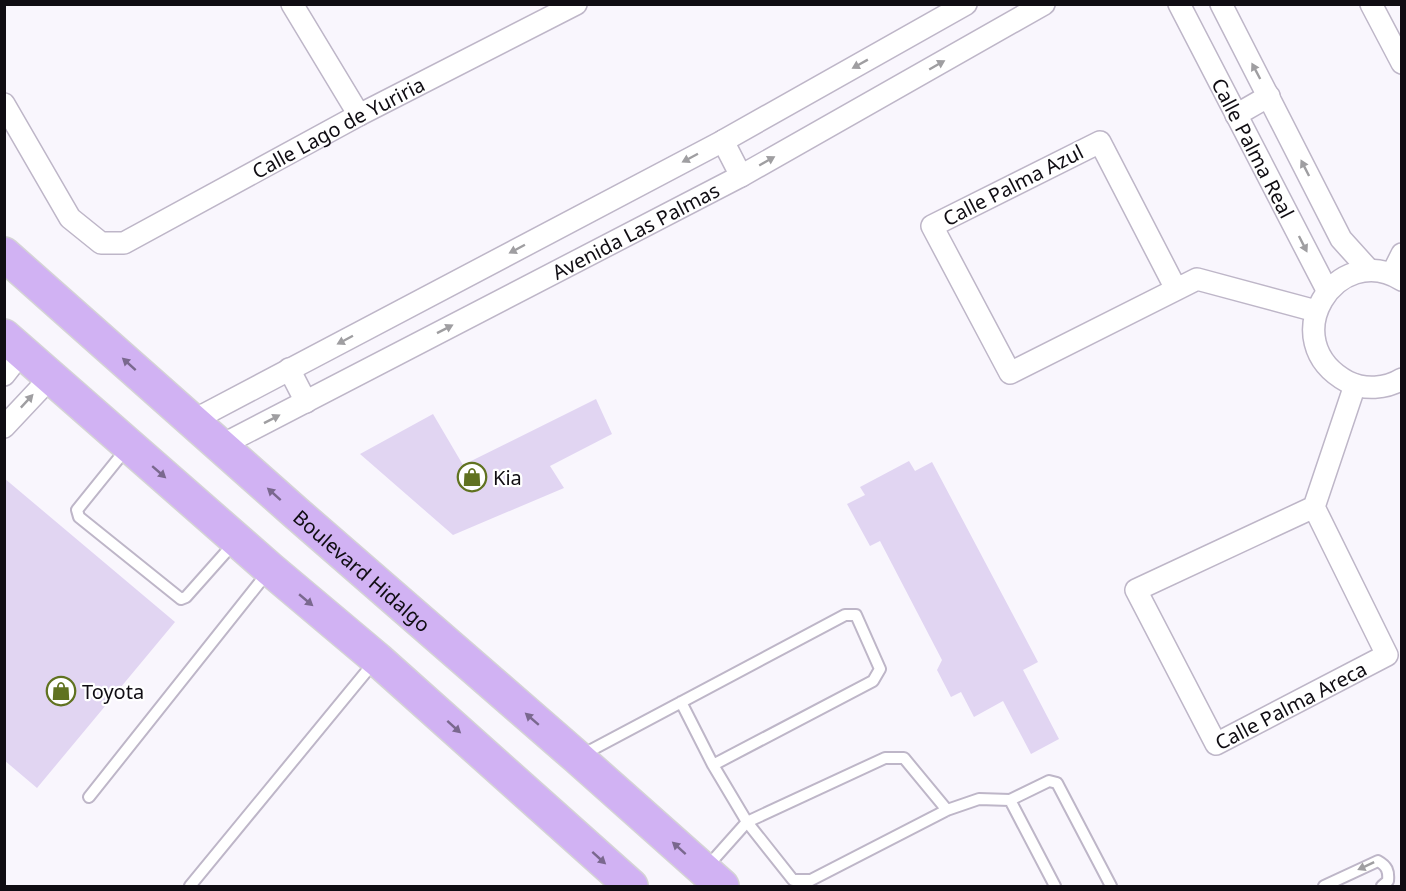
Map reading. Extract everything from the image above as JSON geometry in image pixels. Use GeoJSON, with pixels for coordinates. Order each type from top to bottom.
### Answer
{"type":"FeatureCollection","features":[{"type":"Feature","properties":{"kind":"main road","name":"Boulevard Hidalgo"},"geometry":{"type":"LineString","coordinates":[[4,254],[713,879]]}},
{"type":"Feature","properties":{"kind":"main road"},"geometry":{"type":"LineString","coordinates":[[10,354],[51,377],[270,569],[377,659],[631,886]]}},
{"type":"Feature","properties":{"kind":"street"},"geometry":{"type":"LineString","coordinates":[[292,4],[359,115]]}},
{"type":"Feature","properties":{"kind":"street","name":"Calle Lago de Yuriria"},"geometry":{"type":"LineString","coordinates":[[4,104],[70,218],[101,243],[124,243],[359,115],[576,4]]}},
{"type":"Feature","properties":{"kind":"street","name":"Avenida Las Palmas"},"geometry":{"type":"LineString","coordinates":[[192,421],[723,141],[966,4]]}},
{"type":"Feature","properties":{"kind":"street","name":"Avenida Las Palmas"},"geometry":{"type":"LineString","coordinates":[[220,446],[741,176],[1044,4]]}},
{"type":"Feature","properties":{"kind":"street","name":"Calle Palma Real"},"geometry":{"type":"LineString","coordinates":[[1179,4],[1328,290]]}},
{"type":"Feature","properties":{"kind":"street","name":"Calle Palma Real"},"geometry":{"type":"LineString","coordinates":[[1221,4],[1341,239],[1369,270]]}},
{"type":"Feature","properties":{"kind":"street"},"geometry":{"type":"LineString","coordinates":[[1371,4],[1401,63]]}},
{"type":"Feature","properties":{"kind":"street"},"geometry":{"type":"LineString","coordinates":[[1236,115],[1269,96]]}},
{"type":"Feature","properties":{"kind":"street"},"geometry":{"type":"LineString","coordinates":[[723,141],[741,176]]}},
{"type":"Feature","properties":{"kind":"street","name":"Calle Palma Azul"},"geometry":{"type":"LineString","coordinates":[[1176,288],[1100,142],[932,226],[1011,373],[1197,279],[1316,311]]}},
{"type":"Feature","properties":{"kind":"street"},"geometry":{"type":"LineString","coordinates":[[1401,254],[1397,277],[1369,270],[1346,276],[1328,290],[1316,311],[1313,334],[1320,357],[1335,375],[1355,385],[1377,388],[1401,379]]}},
{"type":"Feature","properties":{"kind":"street"},"geometry":{"type":"LineString","coordinates":[[289,369],[306,402]]}},
{"type":"Feature","properties":{"kind":"street"},"geometry":{"type":"LineString","coordinates":[[4,427],[51,377]]}},
{"type":"Feature","properties":{"kind":"street"},"geometry":{"type":"LineString","coordinates":[[1314,507],[1355,385]]}},
{"type":"Feature","properties":{"kind":"street","name":"Calle Palma Areca"},"geometry":{"type":"LineString","coordinates":[[1314,507],[1387,655],[1216,744],[1136,590],[1314,507]]}},
{"type":"Feature","properties":{"kind":"lane"},"geometry":{"type":"LineString","coordinates":[[129,446],[77,510],[79,517],[181,599],[186,597],[237,539]]}},
{"type":"Feature","properties":{"kind":"lane"},"geometry":{"type":"LineString","coordinates":[[89,797],[270,569]]}},
{"type":"Feature","properties":{"kind":"lane"},"geometry":{"type":"LineString","coordinates":[[578,758],[845,615],[856,615],[880,669],[873,681],[713,765]]}},
{"type":"Feature","properties":{"kind":"lane"},"geometry":{"type":"LineString","coordinates":[[190,886],[377,659]]}},
{"type":"Feature","properties":{"kind":"lane"},"geometry":{"type":"LineString","coordinates":[[681,702],[713,765],[747,822],[793,880],[811,880],[947,810],[979,800],[1010,800],[1049,781],[1057,783],[1111,886]]}},
{"type":"Feature","properties":{"kind":"lane"},"geometry":{"type":"LineString","coordinates":[[713,879],[747,822],[885,758],[904,758],[947,810]]}},
{"type":"Feature","properties":{"kind":"lane"},"geometry":{"type":"LineString","coordinates":[[1010,800],[1055,886]]}},
{"type":"Feature","properties":{"kind":"lane"},"geometry":{"type":"LineString","coordinates":[[1324,886],[1378,861],[1386,866],[1389,873],[1388,881],[1382,886]]}},
{"type":"Feature","properties":{"kind":"building","name":"Kia"},"geometry":{"type":"Polygon","coordinates":[[[596,399],[612,434],[550,466],[564,488],[453,535],[360,454],[433,414],[463,465],[596,399]]]}},
{"type":"Feature","properties":{"kind":"building"},"geometry":{"type":"Polygon","coordinates":[[[909,461],[915,471],[932,462],[1038,662],[1023,670],[1059,739],[1031,754],[1003,701],[974,717],[961,692],[951,697],[937,670],[942,660],[880,541],[870,546],[847,504],[865,495],[860,487],[909,461]]]}},
{"type":"Feature","properties":{"kind":"building","name":"Toyota"},"geometry":{"type":"Polygon","coordinates":[[[4,478],[175,622],[37,788],[4,760],[4,478]]]}},
{"type":"Feature","properties":{"kind":"place","name":"Kia"},"geometry":{"type":"Point","coordinates":[472,477]}},
{"type":"Feature","properties":{"kind":"place","name":"Toyota"},"geometry":{"type":"Point","coordinates":[61,691]}}]}
